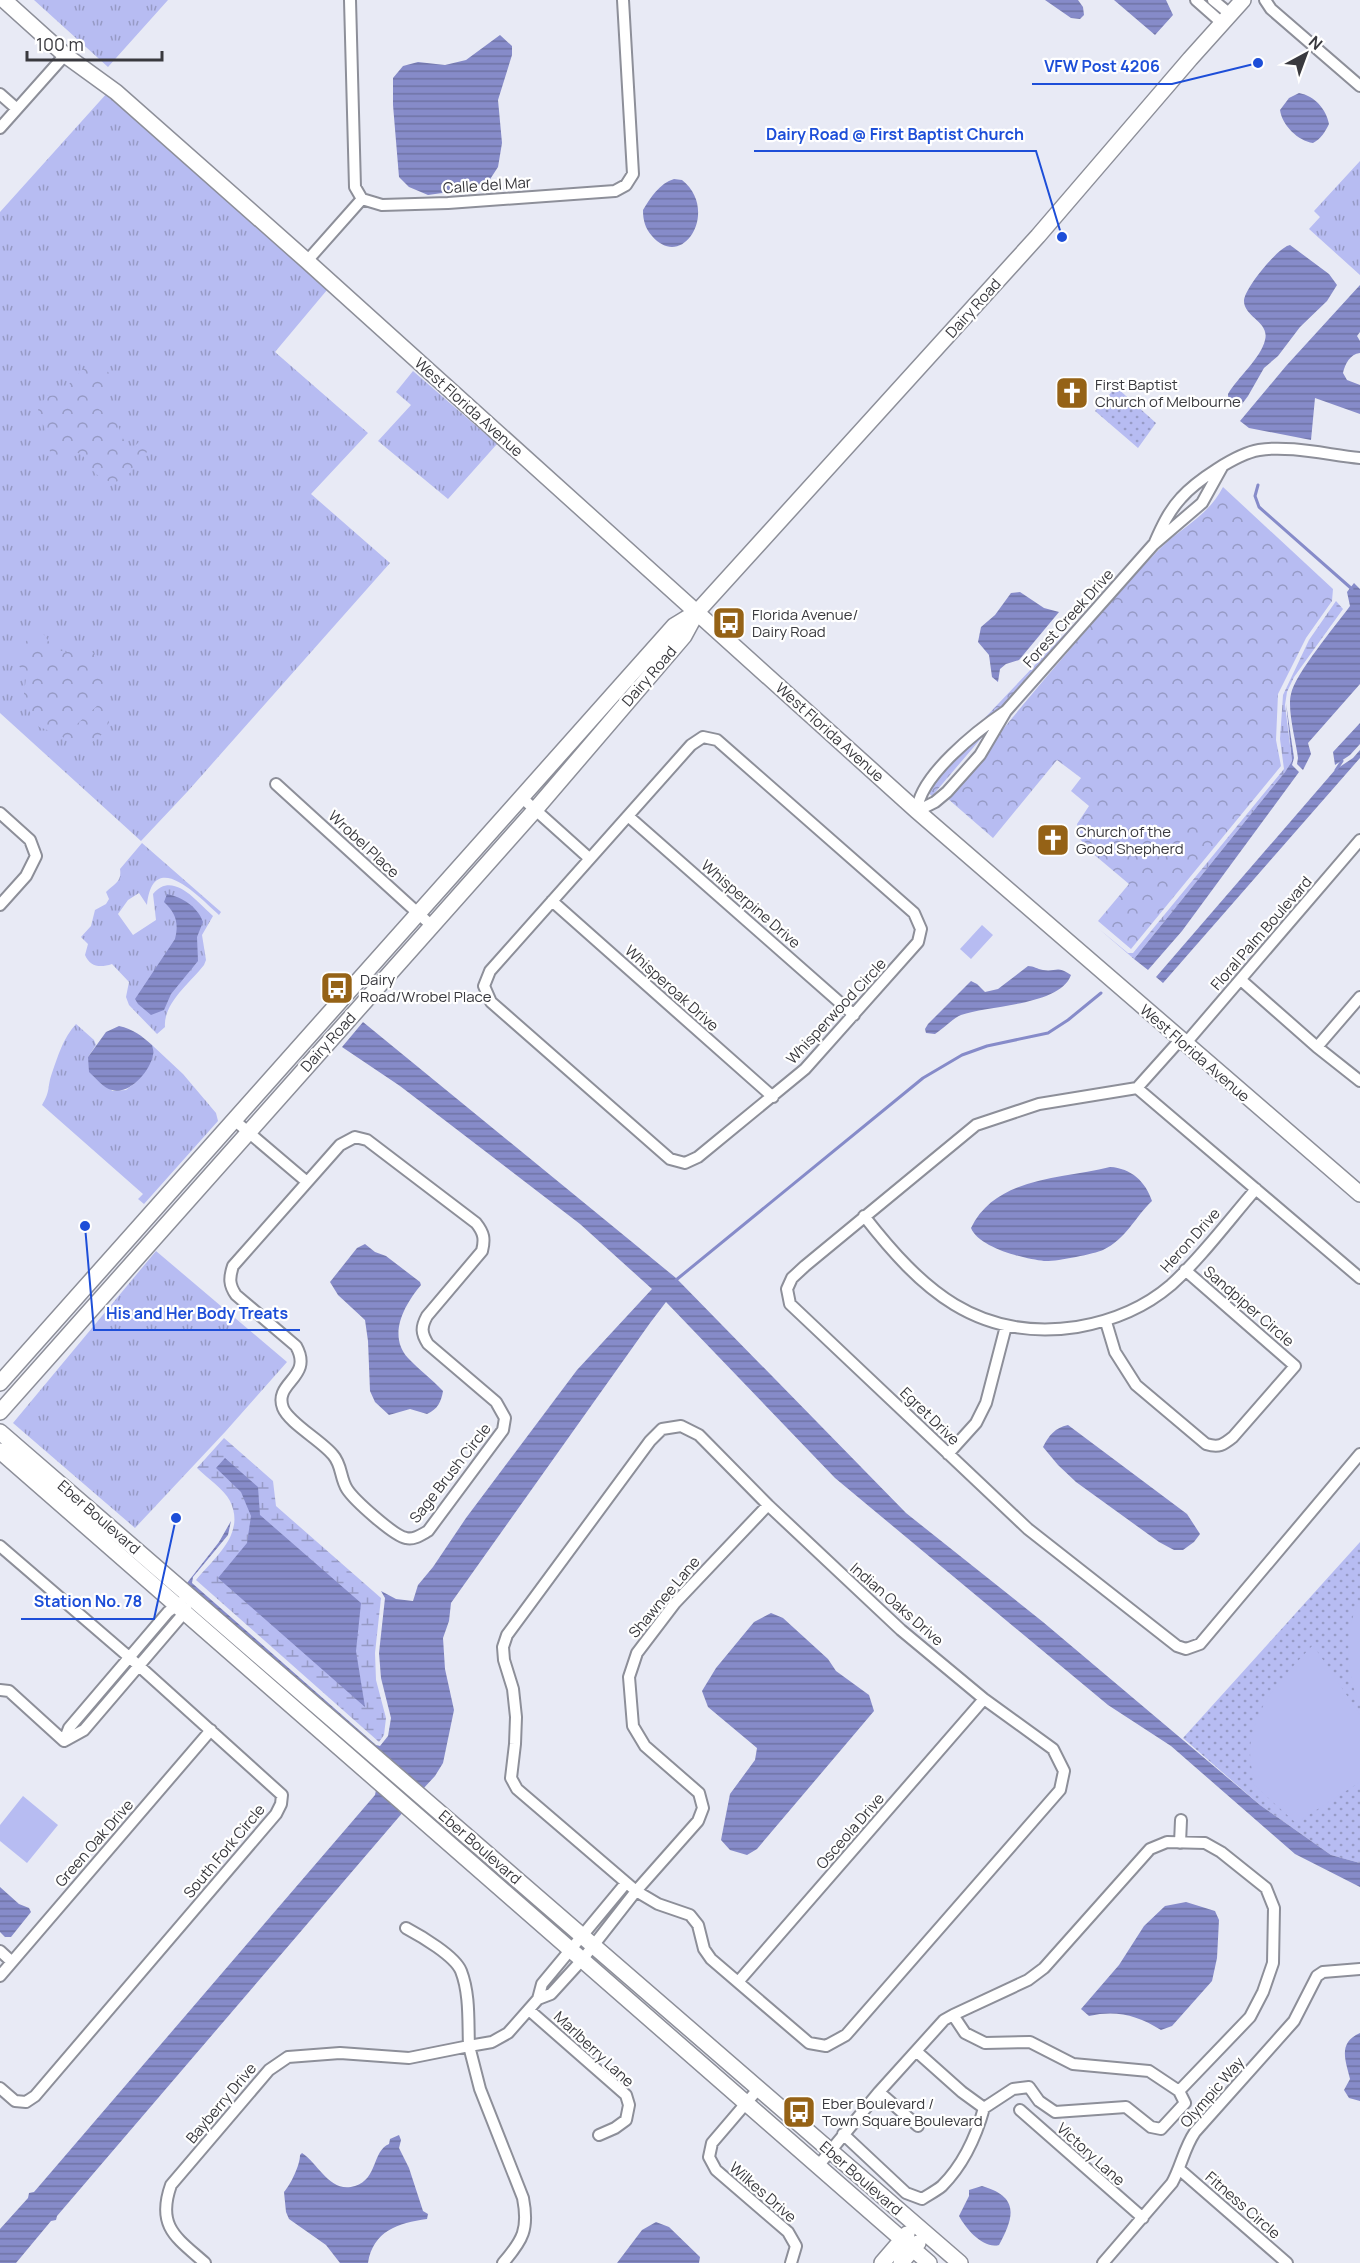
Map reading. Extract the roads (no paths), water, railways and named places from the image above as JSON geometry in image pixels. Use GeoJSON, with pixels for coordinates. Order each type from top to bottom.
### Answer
{"type":"FeatureCollection","features":[{"type":"Feature","properties":{"kind":"street","name":"West Florida Avenue"},"geometry":{"type":"LineString","coordinates":[[4,0],[65,55],[116,92],[307,261],[917,811],[1360,1194]]}},
{"type":"Feature","properties":{"kind":"street"},"geometry":{"type":"LineString","coordinates":[[307,261],[362,199],[356,186],[350,0]]}},
{"type":"Feature","properties":{"kind":"street","name":"Calle del Mar"},"geometry":{"type":"LineString","coordinates":[[362,199],[382,205],[448,203],[615,191],[626,185],[633,174],[623,0]]}},
{"type":"Feature","properties":{"kind":"street"},"geometry":{"type":"LineString","coordinates":[[1196,0],[1226,19]]}},
{"type":"Feature","properties":{"kind":"street"},"geometry":{"type":"LineString","coordinates":[[1213,0],[1226,19]]}},
{"type":"Feature","properties":{"kind":"street","name":"Dairy Road"},"geometry":{"type":"LineString","coordinates":[[0,1412],[535,810],[684,636],[697,612],[1038,236],[1243,0]]}},
{"type":"Feature","properties":{"kind":"street"},"geometry":{"type":"LineString","coordinates":[[1268,4],[1360,86]]}},
{"type":"Feature","properties":{"kind":"street"},"geometry":{"type":"LineString","coordinates":[[0,128],[65,55]]}},
{"type":"Feature","properties":{"kind":"street"},"geometry":{"type":"LineString","coordinates":[[0,94],[16,109]]}},
{"type":"Feature","properties":{"kind":"street","name":"Forest Creek Drive"},"geometry":{"type":"LineString","coordinates":[[1153,545],[1166,518],[1181,498],[1237,457],[1259,450],[1280,449],[1360,458]]}},
{"type":"Feature","properties":{"kind":"street","name":"Forest Creek Drive"},"geometry":{"type":"LineString","coordinates":[[917,811],[935,802],[947,792],[980,754],[1006,711],[1153,545],[1202,503],[1222,467]]}},
{"type":"Feature","properties":{"kind":"street"},"geometry":{"type":"LineString","coordinates":[[1181,498],[1194,511]]}},
{"type":"Feature","properties":{"kind":"street","name":"Dairy Road"},"geometry":{"type":"LineString","coordinates":[[0,1383],[674,626],[697,612]]}},
{"type":"Feature","properties":{"kind":"street","name":"Forest Creek Drive"},"geometry":{"type":"LineString","coordinates":[[917,811],[918,801],[925,786],[987,723],[1006,711]]}},
{"type":"Feature","properties":{"kind":"street","name":"Whisperwood Circle"},"geometry":{"type":"LineString","coordinates":[[704,738],[717,740],[914,913],[921,929],[918,942],[805,1070],[698,1157],[685,1163],[670,1159],[491,1002],[484,986],[490,971],[589,858],[691,745],[704,738]]}},
{"type":"Feature","properties":{"kind":"street","name":"Wrobel Place"},"geometry":{"type":"LineString","coordinates":[[276,784],[432,926]]}},
{"type":"Feature","properties":{"kind":"street"},"geometry":{"type":"LineString","coordinates":[[521,797],[589,858]]}},
{"type":"Feature","properties":{"kind":"street"},"geometry":{"type":"LineString","coordinates":[[0,813],[30,840],[36,856],[26,876],[0,905]]}},
{"type":"Feature","properties":{"kind":"street","name":"Whisperpine Drive"},"geometry":{"type":"LineString","coordinates":[[628,816],[855,1015]]}},
{"type":"Feature","properties":{"kind":"street","name":"Floral Palm Boulevard"},"geometry":{"type":"LineString","coordinates":[[1182,1042],[1241,980],[1360,840]]}},
{"type":"Feature","properties":{"kind":"street","name":"Whisperoak Drive"},"geometry":{"type":"LineString","coordinates":[[552,901],[773,1097]]}},
{"type":"Feature","properties":{"kind":"street"},"geometry":{"type":"LineString","coordinates":[[1241,980],[1317,1047],[1360,1081]]}},
{"type":"Feature","properties":{"kind":"street"},"geometry":{"type":"LineString","coordinates":[[1317,1047],[1360,997]]}},
{"type":"Feature","properties":{"kind":"street"},"geometry":{"type":"LineString","coordinates":[[1182,1042],[1137,1088],[1360,1278]]}},
{"type":"Feature","properties":{"kind":"street","name":"Egret Drive"},"geometry":{"type":"LineString","coordinates":[[1137,1088],[1039,1104],[976,1125],[792,1278],[786,1288],[790,1304],[1028,1529],[1177,1646],[1186,1649],[1200,1644],[1360,1454]]}},
{"type":"Feature","properties":{"kind":"street"},"geometry":{"type":"LineString","coordinates":[[234,1120],[307,1182]]}},
{"type":"Feature","properties":{"kind":"street","name":"Sage Brush Circle"},"geometry":{"type":"LineString","coordinates":[[355,1137],[367,1140],[476,1223],[482,1230],[484,1239],[482,1251],[427,1316],[422,1326],[422,1335],[428,1344],[496,1402],[505,1418],[503,1430],[428,1531],[419,1537],[408,1539],[397,1535],[351,1496],[345,1487],[338,1462],[333,1454],[291,1418],[283,1408],[282,1400],[285,1389],[298,1374],[302,1365],[302,1355],[296,1346],[236,1295],[231,1287],[229,1277],[233,1266],[307,1182],[346,1140],[355,1137]]}},
{"type":"Feature","properties":{"kind":"street","name":"Heron Drive"},"geometry":{"type":"LineString","coordinates":[[864,1216],[893,1253],[914,1274],[951,1304],[972,1315],[1006,1326],[1054,1330],[1106,1322],[1138,1308],[1170,1285],[1185,1270],[1256,1189]]}},
{"type":"Feature","properties":{"kind":"street","name":"Sandpiper Circle"},"geometry":{"type":"LineString","coordinates":[[1106,1322],[1115,1352],[1136,1385],[1206,1444],[1217,1447],[1224,1444],[1233,1437],[1295,1366],[1185,1270]]}},
{"type":"Feature","properties":{"kind":"street"},"geometry":{"type":"LineString","coordinates":[[948,1455],[976,1423],[986,1403],[1006,1326]]}},
{"type":"Feature","properties":{"kind":"street","name":"Indian Oaks Drive"},"geometry":{"type":"LineString","coordinates":[[681,1426],[699,1435],[768,1505],[902,1630],[984,1699],[1053,1749],[1064,1771],[1060,1790],[846,2035],[826,2046],[809,2043],[711,1959],[704,1948],[698,1925],[690,1915],[658,1904],[636,1891],[517,1789],[511,1778],[516,1717],[513,1689],[504,1660],[503,1647],[507,1635],[650,1441],[662,1429],[681,1426]]}},
{"type":"Feature","properties":{"kind":"street","name":"Eber Boulevard"},"geometry":{"type":"LineString","coordinates":[[0,1432],[960,2263]]}},
{"type":"Feature","properties":{"kind":"street","name":"Eber Boulevard"},"geometry":{"type":"LineString","coordinates":[[0,1451],[929,2263]]}},
{"type":"Feature","properties":{"kind":"street","name":"Shawnee Lane"},"geometry":{"type":"LineString","coordinates":[[636,1891],[698,1821],[704,1808],[699,1792],[645,1746],[633,1726],[629,1677],[637,1653],[675,1603],[768,1505]]}},
{"type":"Feature","properties":{"kind":"street","name":"South Fork Circle"},"geometry":{"type":"LineString","coordinates":[[0,1546],[129,1657],[282,1795],[276,1814],[35,2096],[26,2102],[15,2101],[0,2088]]}},
{"type":"Feature","properties":{"kind":"street"},"geometry":{"type":"LineString","coordinates":[[64,1741],[84,1730],[139,1666],[189,1595]]}},
{"type":"Feature","properties":{"kind":"street"},"geometry":{"type":"LineString","coordinates":[[64,1741],[69,1728],[129,1657],[180,1609]]}},
{"type":"Feature","properties":{"kind":"street"},"geometry":{"type":"LineString","coordinates":[[0,1690],[9,1691],[64,1741]]}},
{"type":"Feature","properties":{"kind":"street","name":"Osceola Drive"},"geometry":{"type":"LineString","coordinates":[[738,1982],[984,1699]]}},
{"type":"Feature","properties":{"kind":"street","name":"Green Oak Drive"},"geometry":{"type":"LineString","coordinates":[[0,1976],[211,1730]]}},
{"type":"Feature","properties":{"kind":"street"},"geometry":{"type":"LineString","coordinates":[[1180,1820],[1180,1843]]}},
{"type":"Feature","properties":{"kind":"street"},"geometry":{"type":"LineString","coordinates":[[818,2166],[879,2092],[944,2020],[1028,1980],[1044,1968],[1150,1849],[1167,1842],[1205,1844],[1221,1852],[1266,1888],[1274,1908],[1273,1963],[1263,1992],[1250,2017],[1179,2091]]}},
{"type":"Feature","properties":{"kind":"street"},"geometry":{"type":"LineString","coordinates":[[587,1940],[609,1903],[626,1883]]}},
{"type":"Feature","properties":{"kind":"street"},"geometry":{"type":"LineString","coordinates":[[587,1940],[619,1912],[636,1891]]}},
{"type":"Feature","properties":{"kind":"street"},"geometry":{"type":"LineString","coordinates":[[609,1903],[619,1912]]}},
{"type":"Feature","properties":{"kind":"street"},"geometry":{"type":"LineString","coordinates":[[406,1928],[430,1941],[460,1969],[466,1988],[469,2046],[480,2089],[523,2198],[526,2217],[524,2236],[503,2263]]}},
{"type":"Feature","properties":{"kind":"street","name":"Bayberry Drive"},"geometry":{"type":"LineString","coordinates":[[205,2263],[176,2237],[166,2218],[166,2200],[171,2185],[269,2070],[288,2056],[340,2053],[410,2058],[492,2042],[508,2032],[529,2010],[538,1999],[542,1984],[569,1949],[587,1940]]}},
{"type":"Feature","properties":{"kind":"street","name":"Bayberry Drive"},"geometry":{"type":"LineString","coordinates":[[538,1999],[551,1994],[582,1960],[587,1940]]}},
{"type":"Feature","properties":{"kind":"street"},"geometry":{"type":"LineString","coordinates":[[0,1951],[12,1962]]}},
{"type":"Feature","properties":{"kind":"street","name":"Olympic Way"},"geometry":{"type":"LineString","coordinates":[[1103,2263],[1168,2189],[1179,2169],[1187,2143],[1195,2132],[1294,2022],[1317,1976],[1323,1972],[1360,1969]]}},
{"type":"Feature","properties":{"kind":"street","name":"Marlberry Lane"},"geometry":{"type":"LineString","coordinates":[[529,2010],[626,2095],[629,2105],[626,2120],[599,2135]]}},
{"type":"Feature","properties":{"kind":"street"},"geometry":{"type":"LineString","coordinates":[[843,2134],[906,2193],[922,2199],[941,2187],[960,2163],[977,2134],[984,2108],[1013,2089],[1029,2087],[1039,2101],[1055,2112],[1126,2107],[1151,2127],[1161,2129],[1185,2103],[1179,2091],[1149,2071],[1073,2064],[1030,2042],[984,2043],[965,2033],[953,2015]]}},
{"type":"Feature","properties":{"kind":"street"},"geometry":{"type":"LineString","coordinates":[[916,2051],[962,2092],[984,2108]]}},
{"type":"Feature","properties":{"kind":"street","name":"Wilkes Drive"},"geometry":{"type":"LineString","coordinates":[[759,2088],[712,2143],[709,2157],[716,2170],[788,2232],[796,2246],[790,2263]]}},
{"type":"Feature","properties":{"kind":"street"},"geometry":{"type":"LineString","coordinates":[[879,2092],[918,2126]]}},
{"type":"Feature","properties":{"kind":"street","name":"Victory Lane"},"geometry":{"type":"LineString","coordinates":[[1020,2110],[1143,2218]]}},
{"type":"Feature","properties":{"kind":"street","name":"Fitness Circle"},"geometry":{"type":"LineString","coordinates":[[1179,2169],[1287,2263]]}},
{"type":"Feature","properties":{"kind":"street"},"geometry":{"type":"LineString","coordinates":[[882,2263],[907,2244],[920,2229]]}},
{"type":"Feature","properties":{"kind":"street"},"geometry":{"type":"LineString","coordinates":[[901,2263],[907,2244]]}},
{"type":"Feature","properties":{"kind":"waterway"},"geometry":{"type":"LineString","coordinates":[[1258,485],[1255,496],[1259,507],[1352,589]]}},
{"type":"Feature","properties":{"kind":"waterway"},"geometry":{"type":"LineString","coordinates":[[1336,770],[1342,761]]}},
{"type":"Feature","properties":{"kind":"waterway"},"geometry":{"type":"LineString","coordinates":[[676,1280],[923,1078],[962,1055],[987,1046],[1048,1033],[1101,993]]}},
{"type":"Feature","properties":{"kind":"place","name":"VFW Post 4206"},"geometry":{"type":"Point","coordinates":[1258,63]}},
{"type":"Feature","properties":{"kind":"place","name":"Dairy Road @ First Baptist Church"},"geometry":{"type":"Point","coordinates":[1062,237]}},
{"type":"Feature","properties":{"kind":"place","name":"First Baptist Church of Melbourne"},"geometry":{"type":"Point","coordinates":[1072,393]}},
{"type":"Feature","properties":{"kind":"place","name":"Florida Avenue/ Dairy Road"},"geometry":{"type":"Point","coordinates":[729,623]}},
{"type":"Feature","properties":{"kind":"place","name":"Church of the Good Shepherd"},"geometry":{"type":"Point","coordinates":[1053,840]}},
{"type":"Feature","properties":{"kind":"place","name":"Dairy Road/Wrobel Place"},"geometry":{"type":"Point","coordinates":[337,988]}},
{"type":"Feature","properties":{"kind":"place","name":"His and Her Body Treats"},"geometry":{"type":"Point","coordinates":[85,1226]}},
{"type":"Feature","properties":{"kind":"place","name":"Station No. 78"},"geometry":{"type":"Point","coordinates":[176,1518]}},
{"type":"Feature","properties":{"kind":"place","name":"Eber Boulevard / Town Square Boulevard"},"geometry":{"type":"Point","coordinates":[799,2112]}}]}
